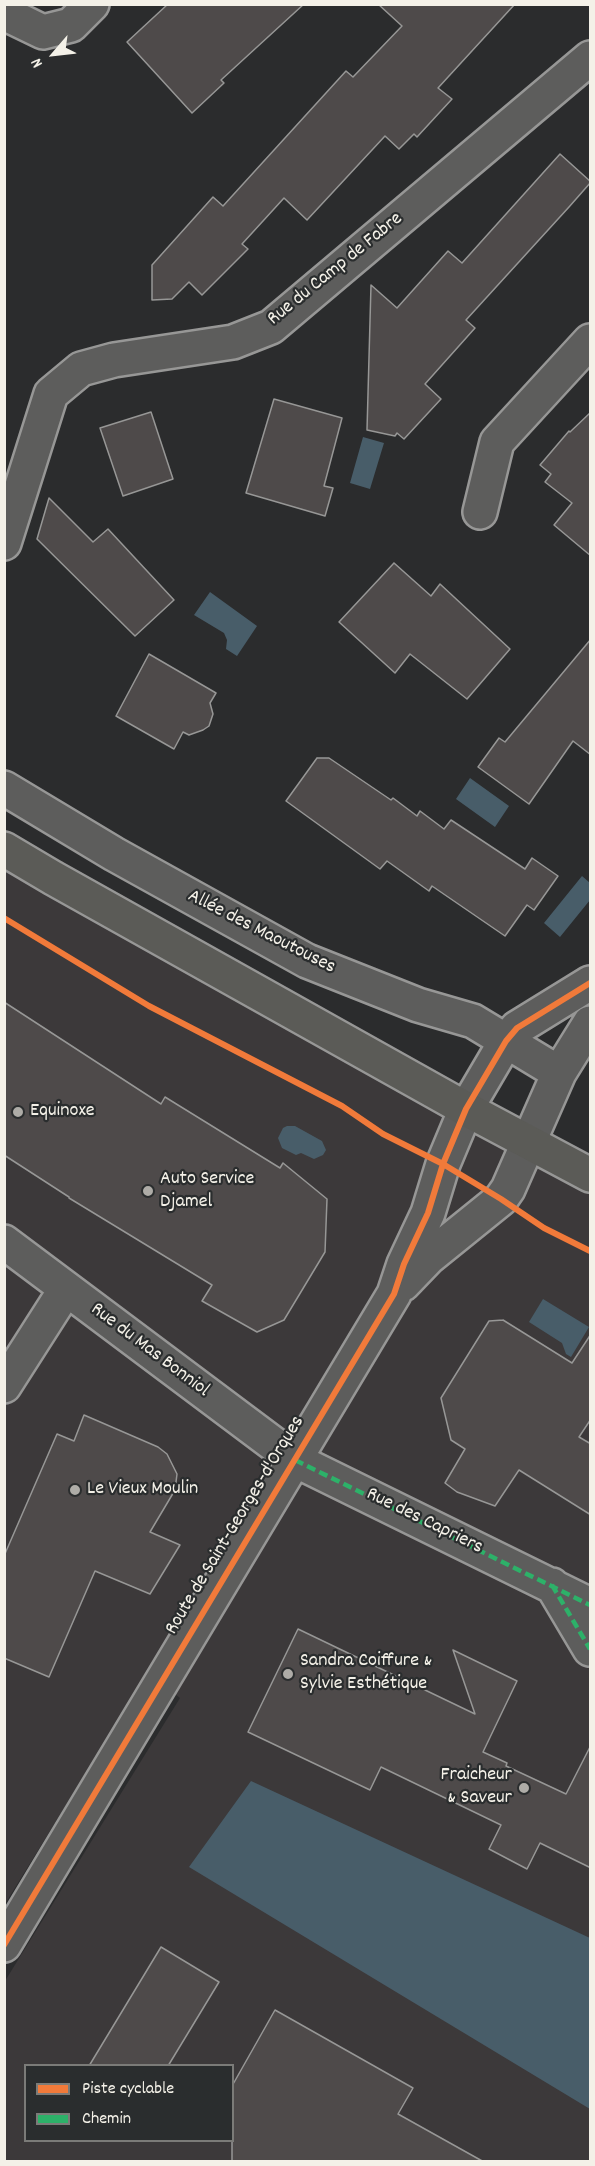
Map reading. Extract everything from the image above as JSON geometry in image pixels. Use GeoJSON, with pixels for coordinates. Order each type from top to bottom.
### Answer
{"type":"FeatureCollection","features":[{"type":"Feature","properties":{"kind":"main road"},"geometry":{"type":"LineString","coordinates":[[4,849],[466,1109],[591,1175]]}},
{"type":"Feature","properties":{"kind":"street"},"geometry":{"type":"LineString","coordinates":[[4,13],[43,32],[71,25],[93,4]]}},
{"type":"Feature","properties":{"kind":"street","name":"Rue du Camp de Fabre"},"geometry":{"type":"LineString","coordinates":[[4,543],[51,394],[81,369],[114,360],[233,342],[271,327],[591,58]]}},
{"type":"Feature","properties":{"kind":"street"},"geometry":{"type":"LineString","coordinates":[[480,512],[497,442],[591,341]]}},
{"type":"Feature","properties":{"kind":"street","name":"Allée des Maoutouses"},"geometry":{"type":"LineString","coordinates":[[4,788],[114,854],[307,961],[418,1005],[473,1022],[559,1073]]}},
{"type":"Feature","properties":{"kind":"street","name":"Route de Saint-Georges-d'Orques"},"geometry":{"type":"LineString","coordinates":[[4,1945],[394,1294],[404,1264],[428,1213],[443,1164],[466,1109],[506,1041],[517,1028],[591,983]]}},
{"type":"Feature","properties":{"kind":"street","name":"Route de Saint-Georges-d'Orques"},"geometry":{"type":"LineString","coordinates":[[394,1294],[428,1258],[501,1199],[508,1189],[559,1073],[591,1023]]}},
{"type":"Feature","properties":{"kind":"street","name":"Rue du Mas Bonniol"},"geometry":{"type":"LineString","coordinates":[[4,1242],[295,1460]]}},
{"type":"Feature","properties":{"kind":"street"},"geometry":{"type":"LineString","coordinates":[[4,1386],[66,1289]]}},
{"type":"Feature","properties":{"kind":"street","name":"Rue des Capriers"},"geometry":{"type":"LineString","coordinates":[[295,1460],[591,1605]]}},
{"type":"Feature","properties":{"kind":"street"},"geometry":{"type":"LineString","coordinates":[[552,1585],[591,1649]]}},
{"type":"Feature","properties":{"kind":"shaded area"},"geometry":{"type":"Polygon","coordinates":[[[4,860],[590,1184],[590,2161],[5,2161],[5,1981],[180,1698],[148,1672],[5,1904],[4,860]]]}},
{"type":"Feature","properties":{"kind":"water"},"geometry":{"type":"Polygon","coordinates":[[[363,437],[384,443],[370,489],[350,483],[363,437]]]}},
{"type":"Feature","properties":{"kind":"water"},"geometry":{"type":"Polygon","coordinates":[[[210,592],[257,626],[237,656],[226,649],[227,640],[224,633],[194,615],[210,592]]]}},
{"type":"Feature","properties":{"kind":"water"},"geometry":{"type":"Polygon","coordinates":[[[470,778],[509,806],[495,827],[456,799],[470,778]]]}},
{"type":"Feature","properties":{"kind":"water"},"geometry":{"type":"Polygon","coordinates":[[[582,876],[590,883],[590,900],[560,937],[544,923],[582,876]]]}},
{"type":"Feature","properties":{"kind":"water"},"geometry":{"type":"Polygon","coordinates":[[[295,1126],[322,1141],[326,1150],[323,1155],[314,1159],[301,1153],[296,1155],[282,1148],[278,1138],[283,1128],[295,1126]]]}},
{"type":"Feature","properties":{"kind":"water"},"geometry":{"type":"Polygon","coordinates":[[[543,1299],[589,1327],[571,1357],[566,1354],[562,1343],[529,1322],[543,1299]]]}},
{"type":"Feature","properties":{"kind":"water"},"geometry":{"type":"Polygon","coordinates":[[[251,1781],[590,1938],[590,2109],[189,1867],[251,1781]]]}},
{"type":"Feature","properties":{"kind":"building"},"geometry":{"type":"Polygon","coordinates":[[[168,4],[304,4],[221,80],[224,83],[192,113],[127,42],[168,4]]]}},
{"type":"Feature","properties":{"kind":"building"},"geometry":{"type":"Polygon","coordinates":[[[378,4],[515,4],[438,88],[452,99],[417,137],[414,134],[399,149],[385,136],[307,220],[284,198],[242,244],[248,249],[202,295],[189,282],[172,299],[152,300],[152,265],[213,197],[223,206],[346,71],[353,77],[402,26],[378,4]]]}},
{"type":"Feature","properties":{"kind":"building"},"geometry":{"type":"Polygon","coordinates":[[[560,154],[591,182],[466,320],[475,328],[425,384],[441,399],[404,439],[397,433],[395,436],[367,430],[371,285],[397,308],[448,251],[462,263],[560,154]]]}},
{"type":"Feature","properties":{"kind":"building"},"geometry":{"type":"Polygon","coordinates":[[[274,399],[342,418],[324,486],[333,488],[325,516],[246,493],[274,399]]]}},
{"type":"Feature","properties":{"kind":"building"},"geometry":{"type":"Polygon","coordinates":[[[151,412],[173,479],[123,496],[100,428],[151,412]]]}},
{"type":"Feature","properties":{"kind":"building"},"geometry":{"type":"Polygon","coordinates":[[[591,412],[591,556],[554,525],[572,503],[545,482],[551,474],[540,465],[569,431],[591,412]]]}},
{"type":"Feature","properties":{"kind":"building"},"geometry":{"type":"Polygon","coordinates":[[[49,498],[93,542],[108,529],[174,600],[135,636],[37,539],[49,498]]]}},
{"type":"Feature","properties":{"kind":"building"},"geometry":{"type":"Polygon","coordinates":[[[394,563],[431,596],[440,584],[510,649],[467,699],[410,654],[395,673],[339,622],[394,563]]]}},
{"type":"Feature","properties":{"kind":"building"},"geometry":{"type":"Polygon","coordinates":[[[591,639],[591,755],[573,741],[529,804],[478,767],[499,738],[505,742],[591,639]]]}},
{"type":"Feature","properties":{"kind":"building"},"geometry":{"type":"Polygon","coordinates":[[[149,654],[216,693],[210,703],[213,714],[209,726],[189,735],[183,732],[174,749],[116,716],[149,654]]]}},
{"type":"Feature","properties":{"kind":"building"},"geometry":{"type":"Polygon","coordinates":[[[317,758],[329,758],[391,800],[393,798],[417,816],[420,811],[444,829],[451,820],[525,869],[532,858],[558,876],[534,910],[527,905],[505,936],[432,886],[429,891],[387,861],[380,869],[286,801],[317,758]]]}},
{"type":"Feature","properties":{"kind":"building"},"geometry":{"type":"Polygon","coordinates":[[[4,1002],[161,1104],[165,1097],[280,1168],[283,1163],[327,1199],[325,1252],[284,1320],[257,1332],[202,1301],[212,1285],[69,1198],[4,1155],[4,1002]]]}},
{"type":"Feature","properties":{"kind":"building"},"geometry":{"type":"Polygon","coordinates":[[[503,1320],[572,1363],[591,1334],[591,1419],[579,1437],[591,1444],[591,1515],[519,1470],[495,1506],[457,1492],[445,1483],[465,1449],[451,1440],[441,1398],[489,1321],[503,1320]]]}},
{"type":"Feature","properties":{"kind":"building"},"geometry":{"type":"Polygon","coordinates":[[[84,1415],[158,1447],[167,1454],[177,1474],[175,1490],[150,1532],[180,1545],[150,1594],[95,1571],[49,1677],[4,1658],[4,1556],[57,1434],[74,1441],[84,1415]]]}},
{"type":"Feature","properties":{"kind":"building"},"geometry":{"type":"Polygon","coordinates":[[[298,1629],[475,1714],[453,1650],[517,1681],[483,1752],[507,1763],[506,1766],[566,1794],[591,1745],[591,1868],[540,1843],[527,1869],[489,1849],[501,1825],[381,1767],[370,1790],[248,1732],[298,1629]]]}},
{"type":"Feature","properties":{"kind":"building"},"geometry":{"type":"Polygon","coordinates":[[[161,1947],[219,1982],[169,2064],[90,2064],[161,1947]]]}},
{"type":"Feature","properties":{"kind":"building"},"geometry":{"type":"Polygon","coordinates":[[[275,2010],[413,2088],[398,2114],[484,2162],[232,2162],[234,2082],[275,2010]]]}},
{"type":"Feature","properties":{"kind":"marked path"},"geometry":{"type":"LineString","coordinates":[[295,1460],[590,1605]]}},
{"type":"Feature","properties":{"kind":"marked path"},"geometry":{"type":"LineString","coordinates":[[552,1585],[590,1649]]}},
{"type":"Feature","properties":{"kind":"cycle path"},"geometry":{"type":"LineString","coordinates":[[4,918],[149,1006],[342,1106],[383,1134],[443,1164],[544,1228],[590,1251]]}},
{"type":"Feature","properties":{"kind":"cycle path"},"geometry":{"type":"LineString","coordinates":[[4,1945],[394,1294],[404,1264],[428,1213],[443,1164],[466,1109],[506,1041],[517,1028],[590,983]]}},
{"type":"Feature","properties":{"kind":"place","name":"Equinoxe"},"geometry":{"type":"Point","coordinates":[18,1112]}},
{"type":"Feature","properties":{"kind":"place","name":"Auto Service Djamel"},"geometry":{"type":"Point","coordinates":[148,1191]}},
{"type":"Feature","properties":{"kind":"place","name":"Le Vieux Moulin"},"geometry":{"type":"Point","coordinates":[75,1490]}},
{"type":"Feature","properties":{"kind":"place","name":"Sandra Coiffure & Sylvie Esthétique"},"geometry":{"type":"Point","coordinates":[288,1674]}},
{"type":"Feature","properties":{"kind":"place","name":"Fraicheur & Saveur"},"geometry":{"type":"Point","coordinates":[524,1788]}}]}
